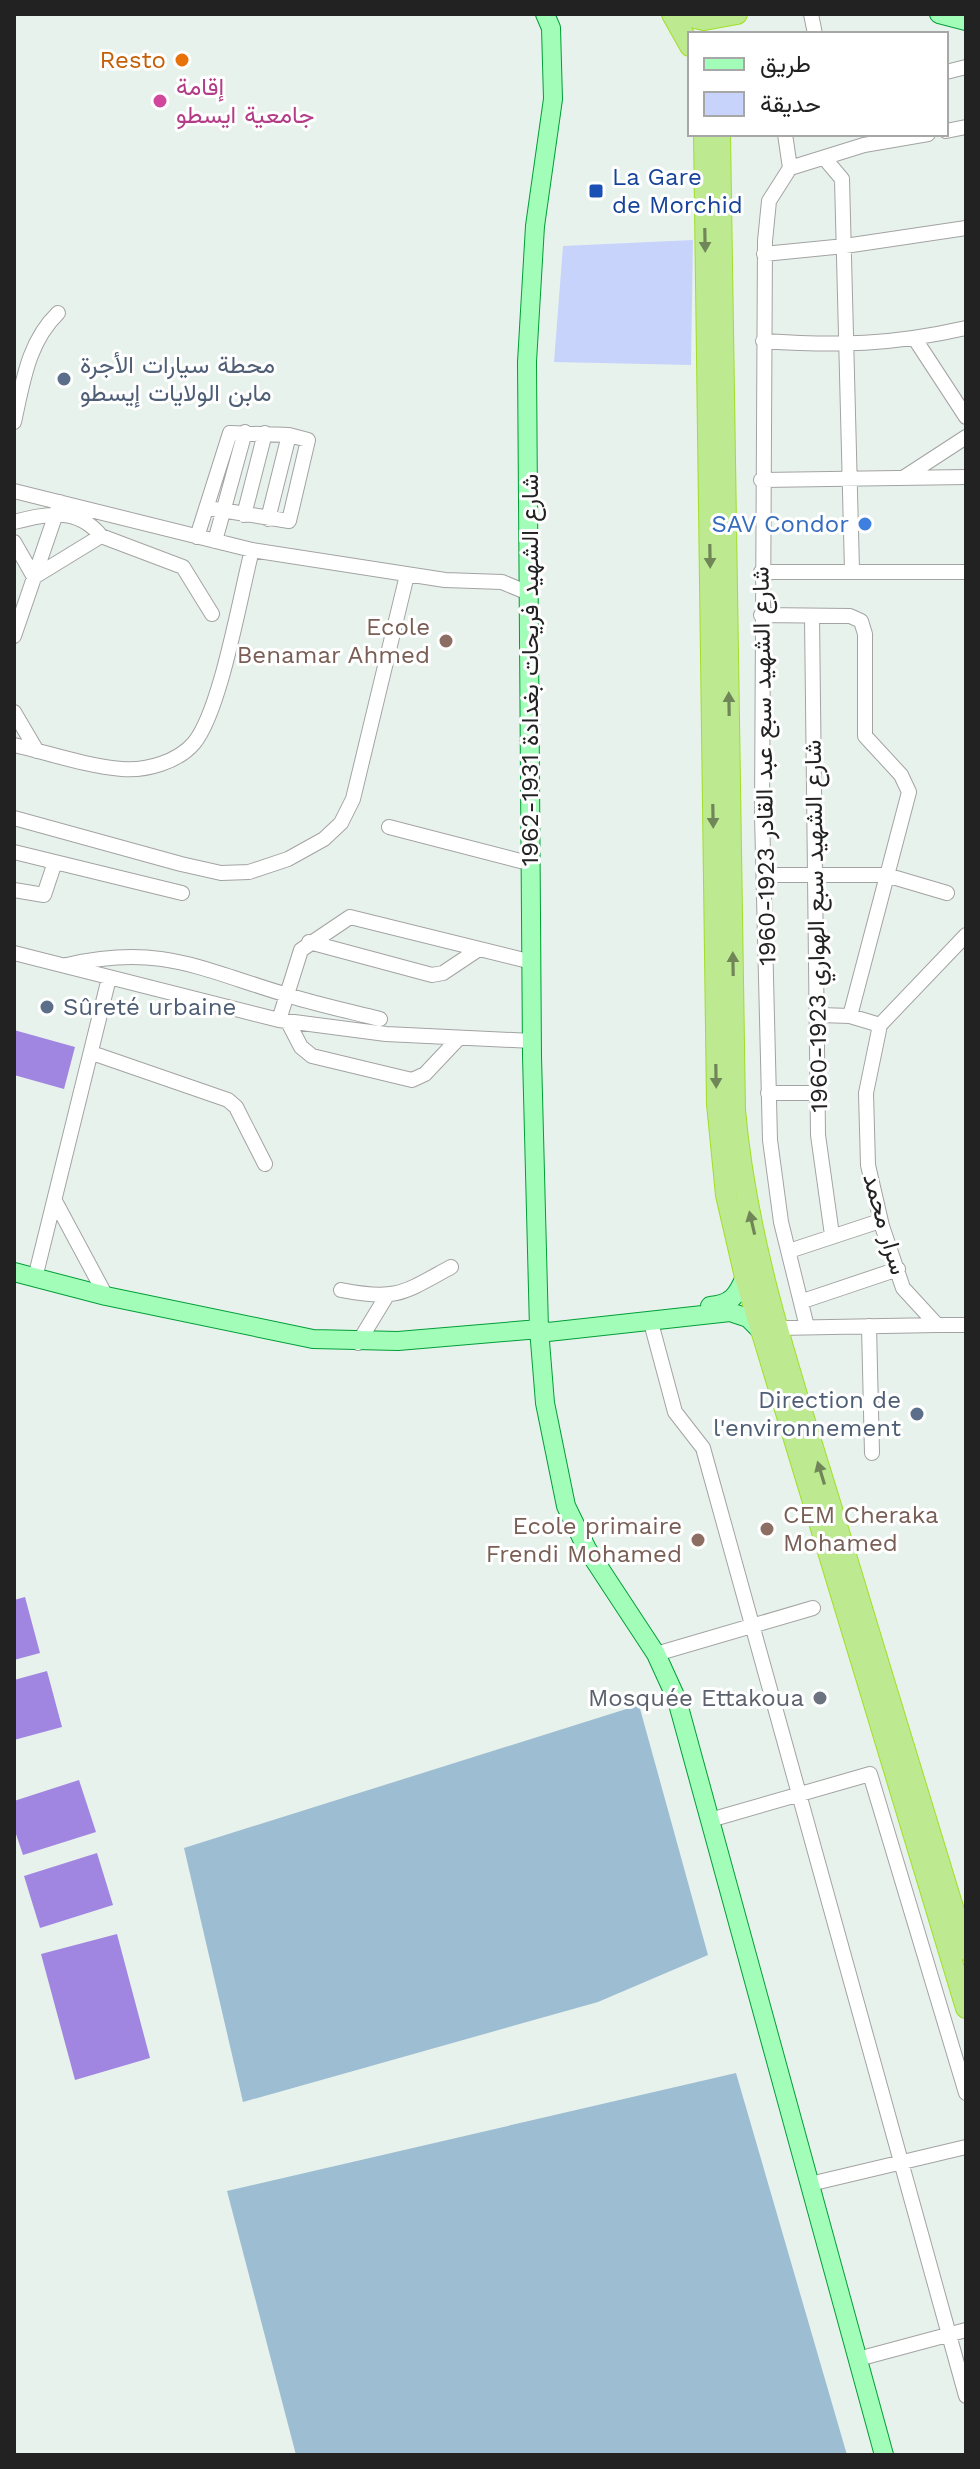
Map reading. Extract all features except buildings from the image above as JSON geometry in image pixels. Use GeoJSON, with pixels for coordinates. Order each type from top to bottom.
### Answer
{"type":"FeatureCollection","features":[{"type":"Feature","properties":{"kind":"highway"},"geometry":{"type":"LineString","coordinates":[[672,14],[688,42]]}},
{"type":"Feature","properties":{"kind":"highway"},"geometry":{"type":"LineString","coordinates":[[679,14],[704,20],[737,14]]}},
{"type":"Feature","properties":{"kind":"highway"},"geometry":{"type":"LineString","coordinates":[[737,32],[747,14]]}},
{"type":"Feature","properties":{"kind":"highway"},"geometry":{"type":"LineString","coordinates":[[704,136],[717,1104],[726,1195],[745,1277],[769,1329],[966,1950]]}},
{"type":"Feature","properties":{"kind":"highway"},"geometry":{"type":"LineString","coordinates":[[720,136],[735,1110],[745,1191],[769,1329],[966,2008]]}},
{"type":"Feature","properties":{"kind":"main road","name":"شارع الشهيد فريحات بغدادة 1931-1962"},"geometry":{"type":"LineString","coordinates":[[545,14],[551,28],[553,87],[529,292],[532,1041],[539,1329],[545,1403],[566,1506],[587,1549],[656,1654],[677,1700],[884,2455]]}},
{"type":"Feature","properties":{"kind":"main road"},"geometry":{"type":"LineString","coordinates":[[939,14],[966,21]]}},
{"type":"Feature","properties":{"kind":"main road"},"geometry":{"type":"LineString","coordinates":[[14,1272],[263,1331],[358,1343],[539,1329],[549,1320],[730,1312],[769,1329]]}},
{"type":"Feature","properties":{"kind":"main road"},"geometry":{"type":"LineString","coordinates":[[649,1315],[724,1304],[738,1294],[745,1277]]}},
{"type":"Feature","properties":{"kind":"street"},"geometry":{"type":"LineString","coordinates":[[785,136],[790,168],[810,159],[826,160],[864,145],[916,136]]}},
{"type":"Feature","properties":{"kind":"street"},"geometry":{"type":"LineString","coordinates":[[826,160],[842,179],[852,570]]}},
{"type":"Feature","properties":{"kind":"street","name":"شارع الشهيد سبع عبد القادر 1923-1960"},"geometry":{"type":"LineString","coordinates":[[790,168],[769,201],[764,254],[761,480],[764,875],[768,1093],[776,1195],[807,1327]]}},
{"type":"Feature","properties":{"kind":"street"},"geometry":{"type":"LineString","coordinates":[[764,254],[845,246],[966,228]]}},
{"type":"Feature","properties":{"kind":"street"},"geometry":{"type":"LineString","coordinates":[[14,422],[29,357],[39,334],[58,313]]}},
{"type":"Feature","properties":{"kind":"street"},"geometry":{"type":"LineString","coordinates":[[763,341],[847,346],[915,339],[966,328]]}},
{"type":"Feature","properties":{"kind":"street"},"geometry":{"type":"LineString","coordinates":[[915,339],[966,417]]}},
{"type":"Feature","properties":{"kind":"street"},"geometry":{"type":"LineString","coordinates":[[197,537],[227,437],[235,431],[303,437],[309,446],[292,516],[284,523],[208,508]]}},
{"type":"Feature","properties":{"kind":"street"},"geometry":{"type":"LineString","coordinates":[[215,541],[245,432]]}},
{"type":"Feature","properties":{"kind":"street"},"geometry":{"type":"LineString","coordinates":[[244,515],[265,433]]}},
{"type":"Feature","properties":{"kind":"street"},"geometry":{"type":"LineString","coordinates":[[268,519],[289,435]]}},
{"type":"Feature","properties":{"kind":"street"},"geometry":{"type":"LineString","coordinates":[[902,478],[966,437]]}},
{"type":"Feature","properties":{"kind":"street"},"geometry":{"type":"LineString","coordinates":[[761,480],[966,477]]}},
{"type":"Feature","properties":{"kind":"street"},"geometry":{"type":"LineString","coordinates":[[14,491],[58,507],[252,550],[407,575],[502,582],[531,594]]}},
{"type":"Feature","properties":{"kind":"street"},"geometry":{"type":"LineString","coordinates":[[14,636],[58,507]]}},
{"type":"Feature","properties":{"kind":"street"},"geometry":{"type":"LineString","coordinates":[[14,522],[58,507],[93,527],[101,536],[183,567],[212,614]]}},
{"type":"Feature","properties":{"kind":"street"},"geometry":{"type":"LineString","coordinates":[[34,577],[101,536]]}},
{"type":"Feature","properties":{"kind":"street"},"geometry":{"type":"LineString","coordinates":[[14,542],[34,577]]}},
{"type":"Feature","properties":{"kind":"street"},"geometry":{"type":"LineString","coordinates":[[14,745],[122,769],[146,768],[172,760],[193,745],[215,699],[252,550]]}},
{"type":"Feature","properties":{"kind":"street"},"geometry":{"type":"LineString","coordinates":[[502,582],[530,555]]}},
{"type":"Feature","properties":{"kind":"street"},"geometry":{"type":"LineString","coordinates":[[761,572],[966,572]]}},
{"type":"Feature","properties":{"kind":"street"},"geometry":{"type":"LineString","coordinates":[[14,818],[221,873],[267,868],[314,845],[341,823],[353,799],[407,575]]}},
{"type":"Feature","properties":{"kind":"street"},"geometry":{"type":"LineString","coordinates":[[761,615],[850,616],[861,621],[865,634],[865,736],[901,775],[909,792],[850,1016]]}},
{"type":"Feature","properties":{"kind":"street","name":"شارع الشهيد سبع الهواري 1923-1960"},"geometry":{"type":"LineString","coordinates":[[812,616],[820,1015],[818,1135],[832,1235]]}},
{"type":"Feature","properties":{"kind":"street"},"geometry":{"type":"LineString","coordinates":[[14,712],[37,751]]}},
{"type":"Feature","properties":{"kind":"street"},"geometry":{"type":"LineString","coordinates":[[389,827],[532,864]]}},
{"type":"Feature","properties":{"kind":"street"},"geometry":{"type":"LineString","coordinates":[[14,852],[182,893]]}},
{"type":"Feature","properties":{"kind":"street"},"geometry":{"type":"LineString","coordinates":[[14,890],[44,895],[55,862]]}},
{"type":"Feature","properties":{"kind":"street"},"geometry":{"type":"LineString","coordinates":[[764,875],[886,875],[947,893]]}},
{"type":"Feature","properties":{"kind":"street"},"geometry":{"type":"LineString","coordinates":[[459,1038],[425,1074],[405,1080],[312,1056],[301,1047],[284,1021],[286,995],[301,950],[309,942],[355,917],[532,962]]}},
{"type":"Feature","properties":{"kind":"street"},"geometry":{"type":"LineString","coordinates":[[820,1015],[850,1016],[880,1025],[965,937]]}},
{"type":"Feature","properties":{"kind":"street"},"geometry":{"type":"LineString","coordinates":[[309,942],[432,975],[443,973],[479,949]]}},
{"type":"Feature","properties":{"kind":"street"},"geometry":{"type":"LineString","coordinates":[[14,954],[284,1021],[371,1033],[532,1041]]}},
{"type":"Feature","properties":{"kind":"street"},"geometry":{"type":"LineString","coordinates":[[63,966],[104,957],[160,957],[380,1019]]}},
{"type":"Feature","properties":{"kind":"street"},"geometry":{"type":"LineString","coordinates":[[35,1278],[109,978]]}},
{"type":"Feature","properties":{"kind":"street","name":"سرار محمد"},"geometry":{"type":"LineString","coordinates":[[880,1025],[866,1093],[868,1165],[880,1221],[903,1288],[937,1325]]}},
{"type":"Feature","properties":{"kind":"street"},"geometry":{"type":"LineString","coordinates":[[92,1053],[228,1100],[236,1107],[265,1164]]}},
{"type":"Feature","properties":{"kind":"street"},"geometry":{"type":"LineString","coordinates":[[768,1093],[819,1093]]}},
{"type":"Feature","properties":{"kind":"street"},"geometry":{"type":"LineString","coordinates":[[55,1201],[106,1296]]}},
{"type":"Feature","properties":{"kind":"street"},"geometry":{"type":"LineString","coordinates":[[789,1251],[880,1221]]}},
{"type":"Feature","properties":{"kind":"street"},"geometry":{"type":"LineString","coordinates":[[341,1290],[386,1297],[406,1292],[451,1267]]}},
{"type":"Feature","properties":{"kind":"street"},"geometry":{"type":"LineString","coordinates":[[803,1301],[898,1269]]}},
{"type":"Feature","properties":{"kind":"street"},"geometry":{"type":"LineString","coordinates":[[358,1343],[386,1297]]}},
{"type":"Feature","properties":{"kind":"street"},"geometry":{"type":"LineString","coordinates":[[649,1315],[675,1412],[703,1448],[966,2396]]}},
{"type":"Feature","properties":{"kind":"street"},"geometry":{"type":"LineString","coordinates":[[769,1329],[966,1325]]}},
{"type":"Feature","properties":{"kind":"street"},"geometry":{"type":"LineString","coordinates":[[869,1326],[872,1453]]}},
{"type":"Feature","properties":{"kind":"street"},"geometry":{"type":"LineString","coordinates":[[656,1654],[813,1608]]}},
{"type":"Feature","properties":{"kind":"street"},"geometry":{"type":"LineString","coordinates":[[710,1820],[870,1774],[966,2093]]}},
{"type":"Feature","properties":{"kind":"street"},"geometry":{"type":"LineString","coordinates":[[810,2184],[966,2147]]}},
{"type":"Feature","properties":{"kind":"street"},"geometry":{"type":"LineString","coordinates":[[858,2359],[966,2330]]}},
{"type":"Feature","properties":{"kind":"shaded area"},"geometry":{"type":"Polygon","coordinates":[[[14,1030],[75,1047],[64,1089],[14,1075],[14,1030]]]}},
{"type":"Feature","properties":{"kind":"shaded area"},"geometry":{"type":"Polygon","coordinates":[[[25,1597],[40,1653],[14,1660],[14,1600],[25,1597]]]}},
{"type":"Feature","properties":{"kind":"shaded area"},"geometry":{"type":"Polygon","coordinates":[[[47,1671],[62,1727],[14,1740],[14,1680],[47,1671]]]}},
{"type":"Feature","properties":{"kind":"shaded area"},"geometry":{"type":"Polygon","coordinates":[[[639,1705],[708,1955],[598,2002],[243,2102],[184,1848],[639,1705]]]}},
{"type":"Feature","properties":{"kind":"shaded area"},"geometry":{"type":"Polygon","coordinates":[[[79,1780],[96,1832],[23,1855],[14,1828],[14,1801],[79,1780]]]}},
{"type":"Feature","properties":{"kind":"shaded area"},"geometry":{"type":"Polygon","coordinates":[[[97,1853],[113,1905],[40,1928],[24,1876],[97,1853]]]}},
{"type":"Feature","properties":{"kind":"shaded area"},"geometry":{"type":"Polygon","coordinates":[[[117,1934],[150,2058],[75,2080],[41,1954],[117,1934]]]}},
{"type":"Feature","properties":{"kind":"shaded area"},"geometry":{"type":"Polygon","coordinates":[[[736,2073],[847,2455],[296,2455],[227,2191],[736,2073]]]}},
{"type":"Feature","properties":{"kind":"green space"},"geometry":{"type":"Polygon","coordinates":[[[693,240],[691,365],[554,362],[563,246],[693,240]]]}},
{"type":"Feature","properties":{"kind":"place","name":"Resto"},"geometry":{"type":"Point","coordinates":[182,60]}},
{"type":"Feature","properties":{"kind":"place","name":"إقامة جامعية ايسطو"},"geometry":{"type":"Point","coordinates":[160,101]}},
{"type":"Feature","properties":{"kind":"place","name":"La Gare de Morchid"},"geometry":{"type":"Point","coordinates":[596,191]}},
{"type":"Feature","properties":{"kind":"place","name":"محطة سيارات الأجرة مابن الولايات إيسطو"},"geometry":{"type":"Point","coordinates":[64,379]}},
{"type":"Feature","properties":{"kind":"place","name":"SAV Condor"},"geometry":{"type":"Point","coordinates":[865,524]}},
{"type":"Feature","properties":{"kind":"place","name":"Ecole Benamar Ahmed"},"geometry":{"type":"Point","coordinates":[446,641]}},
{"type":"Feature","properties":{"kind":"place","name":"Sûreté urbaine"},"geometry":{"type":"Point","coordinates":[47,1007]}},
{"type":"Feature","properties":{"kind":"place","name":"Direction de l'environnement"},"geometry":{"type":"Point","coordinates":[917,1414]}},
{"type":"Feature","properties":{"kind":"place","name":"CEM Cheraka Mohamed"},"geometry":{"type":"Point","coordinates":[767,1529]}},
{"type":"Feature","properties":{"kind":"place","name":"Ecole primaire Frendi Mohamed"},"geometry":{"type":"Point","coordinates":[698,1540]}},
{"type":"Feature","properties":{"kind":"place","name":"Mosquée Ettakoua"},"geometry":{"type":"Point","coordinates":[820,1698]}}]}
